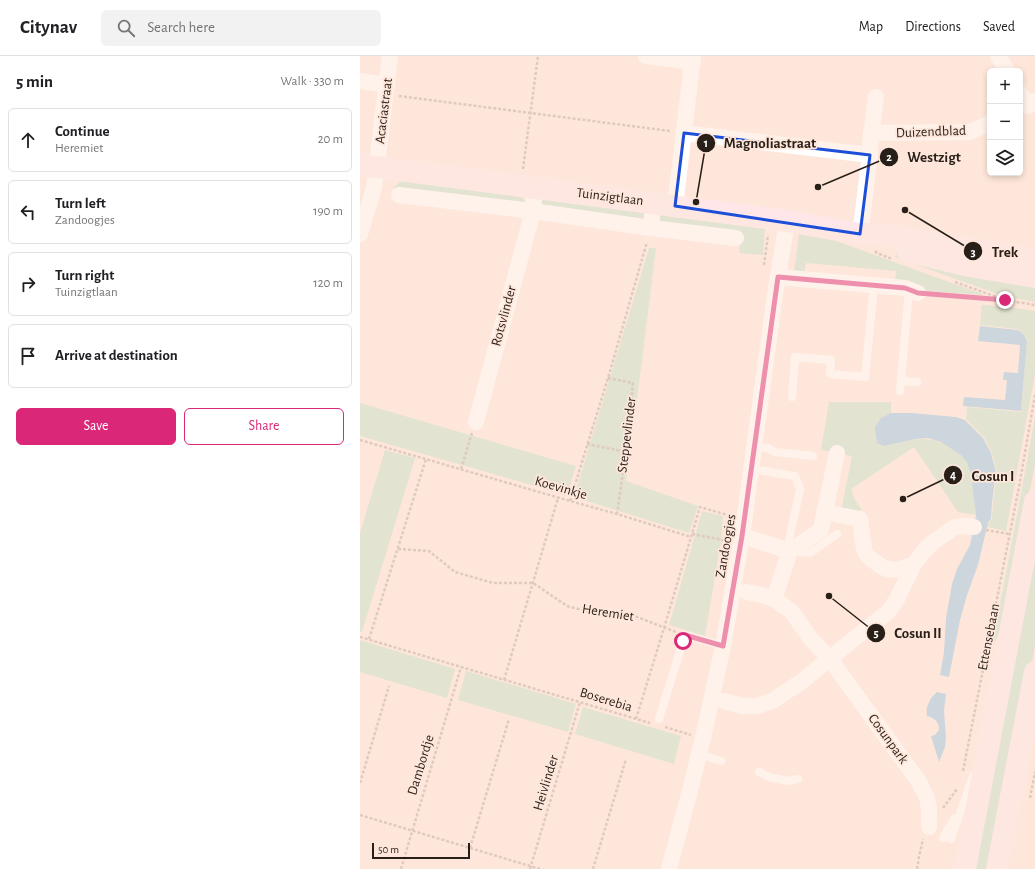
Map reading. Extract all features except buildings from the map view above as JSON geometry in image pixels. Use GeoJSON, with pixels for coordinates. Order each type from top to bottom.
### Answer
{"type":"FeatureCollection","features":[{"type":"Feature","properties":{"kind":"street","name":"Acaciastraat"},"geometry":{"type":"LineString","coordinates":[[360,234],[374,188],[369,166],[386,89],[390,56]]}},
{"type":"Feature","properties":{"kind":"street"},"geometry":{"type":"LineString","coordinates":[[646,56],[693,59],[675,206]]}},
{"type":"Feature","properties":{"kind":"street"},"geometry":{"type":"LineString","coordinates":[[998,56],[1005,68]]}},
{"type":"Feature","properties":{"kind":"street"},"geometry":{"type":"LineString","coordinates":[[360,81],[386,89]]}},
{"type":"Feature","properties":{"kind":"street"},"geometry":{"type":"LineString","coordinates":[[860,234],[876,97]]}},
{"type":"Feature","properties":{"kind":"street","name":"Duizendblad"},"geometry":{"type":"LineString","coordinates":[[871,133],[970,132],[987,124]]}},
{"type":"Feature","properties":{"kind":"street"},"geometry":{"type":"LineString","coordinates":[[684,133],[870,155]]}},
{"type":"Feature","properties":{"kind":"street","name":"Tuinzigtlaan"},"geometry":{"type":"LineString","coordinates":[[369,166],[778,219],[860,234],[881,234],[1035,259]]}},
{"type":"Feature","properties":{"kind":"street","name":"Rotsvlinder"},"geometry":{"type":"LineString","coordinates":[[476,422],[533,211],[528,187]]}},
{"type":"Feature","properties":{"kind":"street"},"geometry":{"type":"LineString","coordinates":[[399,195],[736,238]]}},
{"type":"Feature","properties":{"kind":"street"},"geometry":{"type":"LineString","coordinates":[[651,228],[653,203]]}},
{"type":"Feature","properties":{"kind":"street","name":"Zandoogjes"},"geometry":{"type":"LineString","coordinates":[[669,869],[703,738],[723,646],[733,537],[752,469],[778,277],[778,219]]}},
{"type":"Feature","properties":{"kind":"street","name":"Tuinzigtlaan"},"geometry":{"type":"LineString","coordinates":[[860,234],[876,244],[891,248],[969,266],[1035,277]]}},
{"type":"Feature","properties":{"kind":"street"},"geometry":{"type":"LineString","coordinates":[[778,277],[905,288],[913,291]]}},
{"type":"Feature","properties":{"kind":"street"},"geometry":{"type":"LineString","coordinates":[[774,599],[789,551],[821,530],[837,453]]}},
{"type":"Feature","properties":{"kind":"street","name":"Ettensebaan"},"geometry":{"type":"LineString","coordinates":[[965,869],[1035,501]]}},
{"type":"Feature","properties":{"kind":"street"},"geometry":{"type":"LineString","coordinates":[[824,512],[860,518],[862,540],[866,555],[879,566],[888,570],[894,577],[897,584],[897,598]]}},
{"type":"Feature","properties":{"kind":"street"},"geometry":{"type":"LineString","coordinates":[[724,701],[742,706],[757,706],[772,701],[801,682],[888,612],[897,598],[914,564],[932,543],[955,527],[974,527]]}},
{"type":"Feature","properties":{"kind":"street"},"geometry":{"type":"LineString","coordinates":[[733,537],[789,551]]}},
{"type":"Feature","properties":{"kind":"street"},"geometry":{"type":"LineString","coordinates":[[888,570],[902,569],[914,564]]}},
{"type":"Feature","properties":{"kind":"street","name":"Cosunpark"},"geometry":{"type":"LineString","coordinates":[[746,592],[774,599],[791,611],[810,638],[830,659],[919,782],[927,798],[929,808],[929,826]]}},
{"type":"Feature","properties":{"kind":"street"},"geometry":{"type":"LineString","coordinates":[[997,869],[1035,672]]}},
{"type":"Feature","properties":{"kind":"lane"},"geometry":{"type":"LineString","coordinates":[[792,397],[795,357],[831,360],[830,374],[865,377],[874,286]]}},
{"type":"Feature","properties":{"kind":"lane"},"geometry":{"type":"LineString","coordinates":[[900,391],[913,291]]}},
{"type":"Feature","properties":{"kind":"lane"},"geometry":{"type":"LineString","coordinates":[[901,381],[917,382]]}},
{"type":"Feature","properties":{"kind":"lane"},"geometry":{"type":"LineString","coordinates":[[754,447],[768,448],[775,452],[813,456]]}},
{"type":"Feature","properties":{"kind":"lane"},"geometry":{"type":"LineString","coordinates":[[752,469],[795,476],[800,489],[789,551],[810,553],[837,534]]}},
{"type":"Feature","properties":{"kind":"lane"},"geometry":{"type":"LineString","coordinates":[[659,722],[685,635],[723,646]]}},
{"type":"Feature","properties":{"kind":"lane"},"geometry":{"type":"LineString","coordinates":[[947,838],[963,805],[995,708]]}},
{"type":"Feature","properties":{"kind":"lane"},"geometry":{"type":"LineString","coordinates":[[699,754],[722,761]]}},
{"type":"Feature","properties":{"kind":"lane"},"geometry":{"type":"LineString","coordinates":[[759,772],[769,777],[788,781],[798,779]]}},
{"type":"Feature","properties":{"kind":"path"},"geometry":{"type":"LineString","coordinates":[[528,187],[531,113],[538,56]]}},
{"type":"Feature","properties":{"kind":"path"},"geometry":{"type":"LineString","coordinates":[[386,89],[531,113],[684,133]]}},
{"type":"Feature","properties":{"kind":"path"},"geometry":{"type":"LineString","coordinates":[[764,265],[778,219]]}},
{"type":"Feature","properties":{"kind":"path","name":"Steppevlinder"},"geometry":{"type":"LineString","coordinates":[[570,501],[608,378],[651,228]]}},
{"type":"Feature","properties":{"kind":"path"},"geometry":{"type":"LineString","coordinates":[[913,291],[1005,300]]}},
{"type":"Feature","properties":{"kind":"path","name":"Steppevlinder"},"geometry":{"type":"LineString","coordinates":[[608,378],[634,383],[617,514]]}},
{"type":"Feature","properties":{"kind":"path","name":"Ettensebaan"},"geometry":{"type":"LineString","coordinates":[[962,776],[1035,394]]}},
{"type":"Feature","properties":{"kind":"path"},"geometry":{"type":"LineString","coordinates":[[461,469],[476,422]]}},
{"type":"Feature","properties":{"kind":"path","name":"Koevinkje"},"geometry":{"type":"LineString","coordinates":[[360,440],[691,535],[733,537]]}},
{"type":"Feature","properties":{"kind":"path"},"geometry":{"type":"LineString","coordinates":[[587,444],[626,452]]}},
{"type":"Feature","properties":{"kind":"path"},"geometry":{"type":"LineString","coordinates":[[369,639],[426,459]]}},
{"type":"Feature","properties":{"kind":"path"},"geometry":{"type":"LineString","coordinates":[[504,680],[558,498]]}},
{"type":"Feature","properties":{"kind":"path","name":"Zandoogjes"},"geometry":{"type":"LineString","coordinates":[[691,535],[700,507],[732,516],[731,522]]}},
{"type":"Feature","properties":{"kind":"path"},"geometry":{"type":"LineString","coordinates":[[991,530],[1009,534]]}},
{"type":"Feature","properties":{"kind":"path"},"geometry":{"type":"LineString","coordinates":[[636,719],[691,535]]}},
{"type":"Feature","properties":{"kind":"path"},"geometry":{"type":"LineString","coordinates":[[398,549],[429,551],[455,572],[493,583],[533,582]]}},
{"type":"Feature","properties":{"kind":"path","name":"Heremiet"},"geometry":{"type":"LineString","coordinates":[[533,582],[567,606],[596,614],[632,615],[685,635]]}},
{"type":"Feature","properties":{"kind":"path","name":"Boserebia"},"geometry":{"type":"LineString","coordinates":[[360,637],[651,723]]}},
{"type":"Feature","properties":{"kind":"path","name":"Dambordje"},"geometry":{"type":"LineString","coordinates":[[401,869],[461,667]]}},
{"type":"Feature","properties":{"kind":"path"},"geometry":{"type":"LineString","coordinates":[[360,783],[389,686]]}},
{"type":"Feature","properties":{"kind":"path","name":"Heivlinder"},"geometry":{"type":"LineString","coordinates":[[531,868],[580,702]]}},
{"type":"Feature","properties":{"kind":"path"},"geometry":{"type":"LineString","coordinates":[[470,848],[509,719]]}},
{"type":"Feature","properties":{"kind":"path"},"geometry":{"type":"LineString","coordinates":[[659,722],[703,738]]}},
{"type":"Feature","properties":{"kind":"path"},"geometry":{"type":"LineString","coordinates":[[593,869],[626,759]]}},
{"type":"Feature","properties":{"kind":"path"},"geometry":{"type":"LineString","coordinates":[[917,869],[922,843],[929,826],[959,784]]}},
{"type":"Feature","properties":{"kind":"path"},"geometry":{"type":"LineString","coordinates":[[360,816],[470,848],[531,868],[540,869]]}},
{"type":"Feature","properties":{"kind":"highlighted area"},"geometry":{"type":"Polygon","coordinates":[[[684,133],[870,155],[860,234],[675,206],[684,133]]]}},
{"type":"Feature","properties":{"kind":"green space"},"geometry":{"type":"Polygon","coordinates":[[[406,177],[521,191],[526,206],[393,188],[406,177]]]}},
{"type":"Feature","properties":{"kind":"green space"},"geometry":{"type":"Polygon","coordinates":[[[542,193],[645,207],[644,219],[541,205],[542,193]]]}},
{"type":"Feature","properties":{"kind":"green space"},"geometry":{"type":"Polygon","coordinates":[[[660,209],[765,227],[763,255],[739,253],[741,234],[657,222],[660,209]]]}},
{"type":"Feature","properties":{"kind":"green space"},"geometry":{"type":"Polygon","coordinates":[[[799,234],[831,239],[983,295],[918,290],[895,282],[896,271],[806,263],[804,275],[794,271],[799,234]]]}},
{"type":"Feature","properties":{"kind":"green space"},"geometry":{"type":"Polygon","coordinates":[[[649,248],[656,248],[626,481],[698,506],[689,533],[574,497],[649,248]]]}},
{"type":"Feature","properties":{"kind":"green space"},"geometry":{"type":"Polygon","coordinates":[[[897,253],[1035,286],[1035,302],[992,292],[895,257],[897,253]]]}},
{"type":"Feature","properties":{"kind":"green space"},"geometry":{"type":"Polygon","coordinates":[[[982,305],[1035,311],[1035,374],[1006,531],[987,527],[992,518],[997,473],[992,453],[984,437],[966,419],[967,407],[1021,412],[1027,342],[1024,334],[1017,329],[980,325],[982,305]]]}},
{"type":"Feature","properties":{"kind":"green space"},"geometry":{"type":"Polygon","coordinates":[[[829,402],[891,402],[891,413],[881,418],[889,445],[923,439],[931,440],[947,445],[963,456],[968,464],[973,483],[976,515],[958,512],[914,447],[851,489],[855,500],[862,510],[854,513],[841,512],[852,456],[821,450],[829,402]]]}},
{"type":"Feature","properties":{"kind":"green space"},"geometry":{"type":"Polygon","coordinates":[[[360,403],[576,466],[567,495],[360,436],[360,403]]]}},
{"type":"Feature","properties":{"kind":"green space"},"geometry":{"type":"Polygon","coordinates":[[[1035,417],[1035,464],[1003,625],[994,642],[993,641],[1035,417]]]}},
{"type":"Feature","properties":{"kind":"green space"},"geometry":{"type":"Polygon","coordinates":[[[385,450],[415,458],[362,632],[360,632],[360,533],[385,450]]]}},
{"type":"Feature","properties":{"kind":"green space"},"geometry":{"type":"Polygon","coordinates":[[[702,511],[723,516],[721,541],[705,636],[669,625],[702,511]]]}},
{"type":"Feature","properties":{"kind":"green space"},"geometry":{"type":"Polygon","coordinates":[[[1035,538],[1035,646],[992,869],[971,869],[1035,538]]]}},
{"type":"Feature","properties":{"kind":"green space"},"geometry":{"type":"Polygon","coordinates":[[[360,640],[455,669],[447,698],[360,672],[360,640]]]}},
{"type":"Feature","properties":{"kind":"green space"},"geometry":{"type":"Polygon","coordinates":[[[466,671],[576,704],[568,732],[458,700],[466,671]]]}},
{"type":"Feature","properties":{"kind":"green space"},"geometry":{"type":"Polygon","coordinates":[[[583,707],[681,736],[674,764],[575,734],[583,707]]]}},
{"type":"Feature","properties":{"kind":"water"},"geometry":{"type":"Polygon","coordinates":[[[980,326],[1017,330],[1022,333],[1027,342],[1021,411],[963,406],[964,397],[1005,400],[1007,380],[1003,380],[1004,372],[1018,373],[1020,345],[978,341],[980,326]]]}},
{"type":"Feature","properties":{"kind":"water"},"geometry":{"type":"Polygon","coordinates":[[[891,413],[911,413],[956,417],[965,420],[983,438],[991,453],[996,472],[991,518],[988,523],[978,565],[960,620],[949,677],[940,675],[944,652],[946,618],[952,584],[957,569],[970,545],[976,515],[971,474],[967,462],[961,455],[941,442],[928,438],[884,446],[877,443],[875,427],[881,418],[891,413]]]}},
{"type":"Feature","properties":{"kind":"water"},"geometry":{"type":"Polygon","coordinates":[[[937,692],[946,694],[944,710],[946,738],[945,747],[939,762],[931,736],[935,735],[939,730],[938,725],[934,719],[927,716],[929,703],[937,692]]]}},
{"type":"Feature","properties":{"kind":"place","name":"Westzigt"},"geometry":{"type":"Point","coordinates":[818,187]}},
{"type":"Feature","properties":{"kind":"place","name":"Magnoliastraat"},"geometry":{"type":"Point","coordinates":[696,202]}},
{"type":"Feature","properties":{"kind":"place","name":"Trek"},"geometry":{"type":"Point","coordinates":[905,210]}},
{"type":"Feature","properties":{"kind":"place","name":"Cosun I"},"geometry":{"type":"Point","coordinates":[903,499]}},
{"type":"Feature","properties":{"kind":"place","name":"Cosun II"},"geometry":{"type":"Point","coordinates":[829,596]}},
{"type":"Feature","properties":{"kind":"route"},"geometry":{"type":"LineString","coordinates":[[683,641],[685,635],[723,646],[742,536],[778,277],[905,288],[918,293],[1005,300]]}}]}
